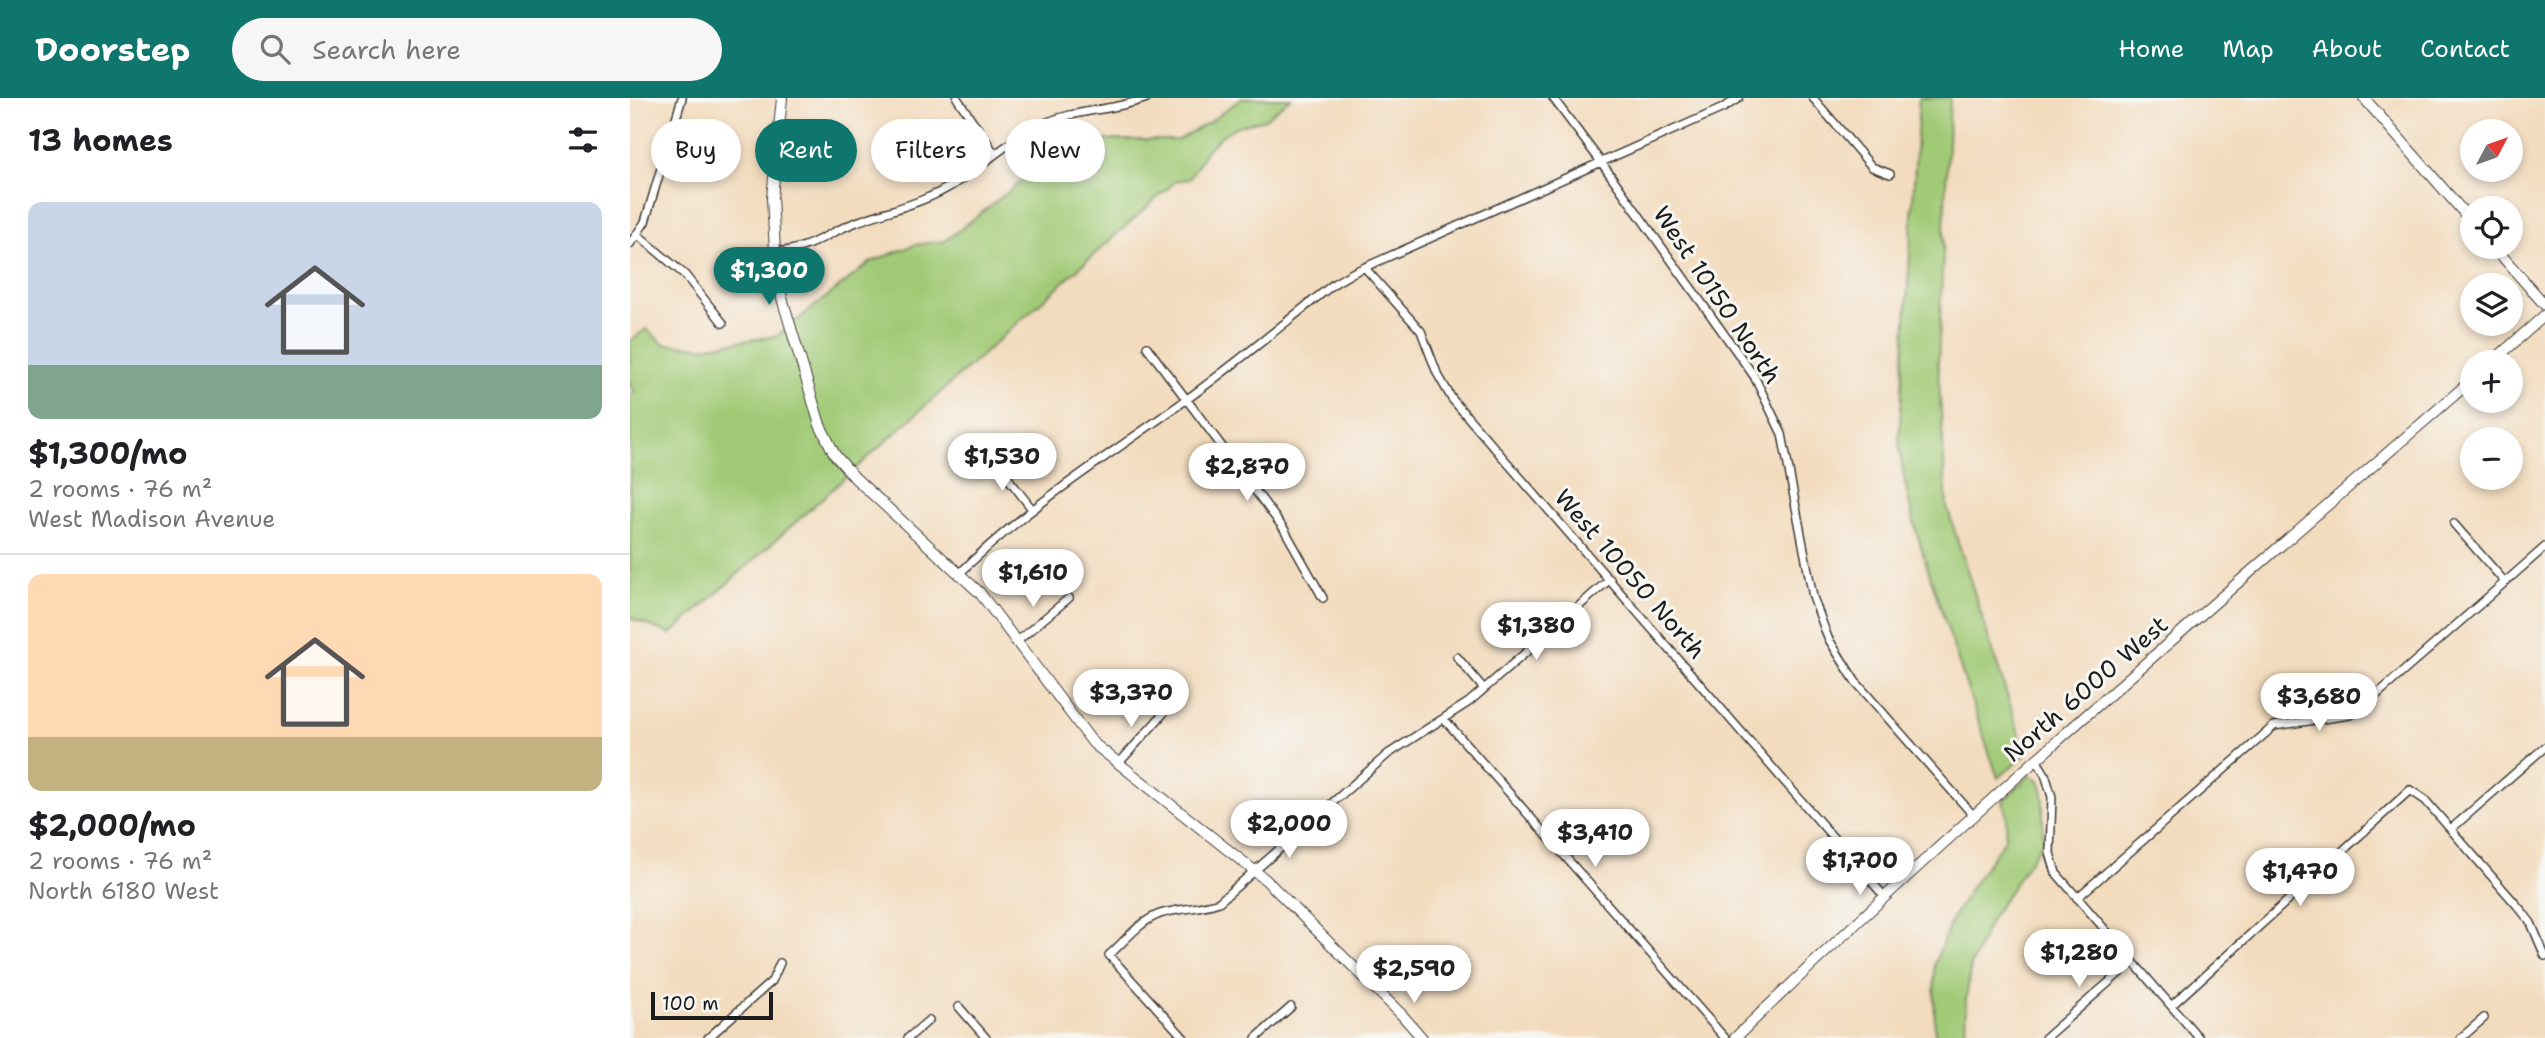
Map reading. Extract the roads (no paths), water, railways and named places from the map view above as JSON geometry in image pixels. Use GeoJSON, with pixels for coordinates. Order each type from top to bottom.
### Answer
{"type":"FeatureCollection","features":[{"type":"Feature","properties":{"kind":"street"},"geometry":{"type":"LineString","coordinates":[[630,244],[645,222],[682,98]]}},
{"type":"Feature","properties":{"kind":"street"},"geometry":{"type":"LineString","coordinates":[[782,98],[772,198],[774,252],[782,299],[820,425],[835,455],[863,486],[980,593],[1093,743],[1295,907],[1422,1038]]}},
{"type":"Feature","properties":{"kind":"street"},"geometry":{"type":"LineString","coordinates":[[957,98],[995,154]]}},
{"type":"Feature","properties":{"kind":"street"},"geometry":{"type":"LineString","coordinates":[[774,252],[804,248],[851,225],[929,198],[958,181],[1017,138],[1043,124],[1115,102],[1147,98]]}},
{"type":"Feature","properties":{"kind":"street","name":"West 10150 North"},"geometry":{"type":"LineString","coordinates":[[1553,98],[1754,376],[1782,434],[1813,597],[1828,638],[1855,681],[1973,816]]}},
{"type":"Feature","properties":{"kind":"street"},"geometry":{"type":"LineString","coordinates":[[959,574],[984,548],[1032,509],[1187,399],[1335,283],[1723,108],[1739,98]]}},
{"type":"Feature","properties":{"kind":"street"},"geometry":{"type":"LineString","coordinates":[[1813,98],[1872,167],[1890,174]]}},
{"type":"Feature","properties":{"kind":"street"},"geometry":{"type":"LineString","coordinates":[[2364,98],[2460,208]]}},
{"type":"Feature","properties":{"kind":"street"},"geometry":{"type":"LineString","coordinates":[[638,235],[685,275],[723,323]]}},
{"type":"Feature","properties":{"kind":"street"},"geometry":{"type":"LineString","coordinates":[[2505,259],[2545,305]]}},
{"type":"Feature","properties":{"kind":"street","name":"West 10050 North"},"geometry":{"type":"LineString","coordinates":[[1365,268],[1421,331],[1437,373],[1452,399],[1884,895]]}},
{"type":"Feature","properties":{"kind":"street"},"geometry":{"type":"LineString","coordinates":[[2506,350],[2545,315]]}},
{"type":"Feature","properties":{"kind":"street"},"geometry":{"type":"LineString","coordinates":[[1147,347],[1284,529],[1323,598]]}},
{"type":"Feature","properties":{"kind":"street","name":"North 6000 West"},"geometry":{"type":"LineString","coordinates":[[1735,1038],[1884,895],[2460,390]]}},
{"type":"Feature","properties":{"kind":"street"},"geometry":{"type":"LineString","coordinates":[[994,460],[1032,509]]}},
{"type":"Feature","properties":{"kind":"street"},"geometry":{"type":"LineString","coordinates":[[2454,524],[2504,581]]}},
{"type":"Feature","properties":{"kind":"street"},"geometry":{"type":"LineString","coordinates":[[2077,898],[2274,726],[2350,715],[2364,706],[2545,547]]}},
{"type":"Feature","properties":{"kind":"street"},"geometry":{"type":"LineString","coordinates":[[1184,1038],[1109,955],[1145,922],[1160,914],[1204,908],[1219,902],[1388,754],[1444,719],[1484,689],[1610,579]]}},
{"type":"Feature","properties":{"kind":"street"},"geometry":{"type":"LineString","coordinates":[[1016,642],[1069,598]]}},
{"type":"Feature","properties":{"kind":"street"},"geometry":{"type":"LineString","coordinates":[[1458,657],[1484,689]]}},
{"type":"Feature","properties":{"kind":"street"},"geometry":{"type":"LineString","coordinates":[[1119,763],[1163,714]]}},
{"type":"Feature","properties":{"kind":"street"},"geometry":{"type":"LineString","coordinates":[[1444,719],[1725,1038]]}},
{"type":"Feature","properties":{"kind":"street"},"geometry":{"type":"LineString","coordinates":[[2451,829],[2545,747]]}},
{"type":"Feature","properties":{"kind":"street"},"geometry":{"type":"LineString","coordinates":[[2037,761],[2045,774],[2052,797],[2050,853],[2056,873],[2199,1038]]}},
{"type":"Feature","properties":{"kind":"street"},"geometry":{"type":"LineString","coordinates":[[2171,1006],[2410,790],[2425,800],[2521,910],[2531,923],[2545,956]]}},
{"type":"Feature","properties":{"kind":"street"},"geometry":{"type":"LineString","coordinates":[[1379,993],[1417,955]]}},
{"type":"Feature","properties":{"kind":"street"},"geometry":{"type":"LineString","coordinates":[[2045,1038],[2132,962]]}},
{"type":"Feature","properties":{"kind":"street"},"geometry":{"type":"LineString","coordinates":[[708,1038],[772,981],[780,963]]}},
{"type":"Feature","properties":{"kind":"street"},"geometry":{"type":"LineString","coordinates":[[959,1007],[986,1038]]}},
{"type":"Feature","properties":{"kind":"street"},"geometry":{"type":"LineString","coordinates":[[1256,1038],[1291,1007]]}},
{"type":"Feature","properties":{"kind":"street"},"geometry":{"type":"LineString","coordinates":[[2462,1038],[2484,1018]]}},
{"type":"Feature","properties":{"kind":"street"},"geometry":{"type":"LineString","coordinates":[[908,1038],[929,1020]]}}]}
